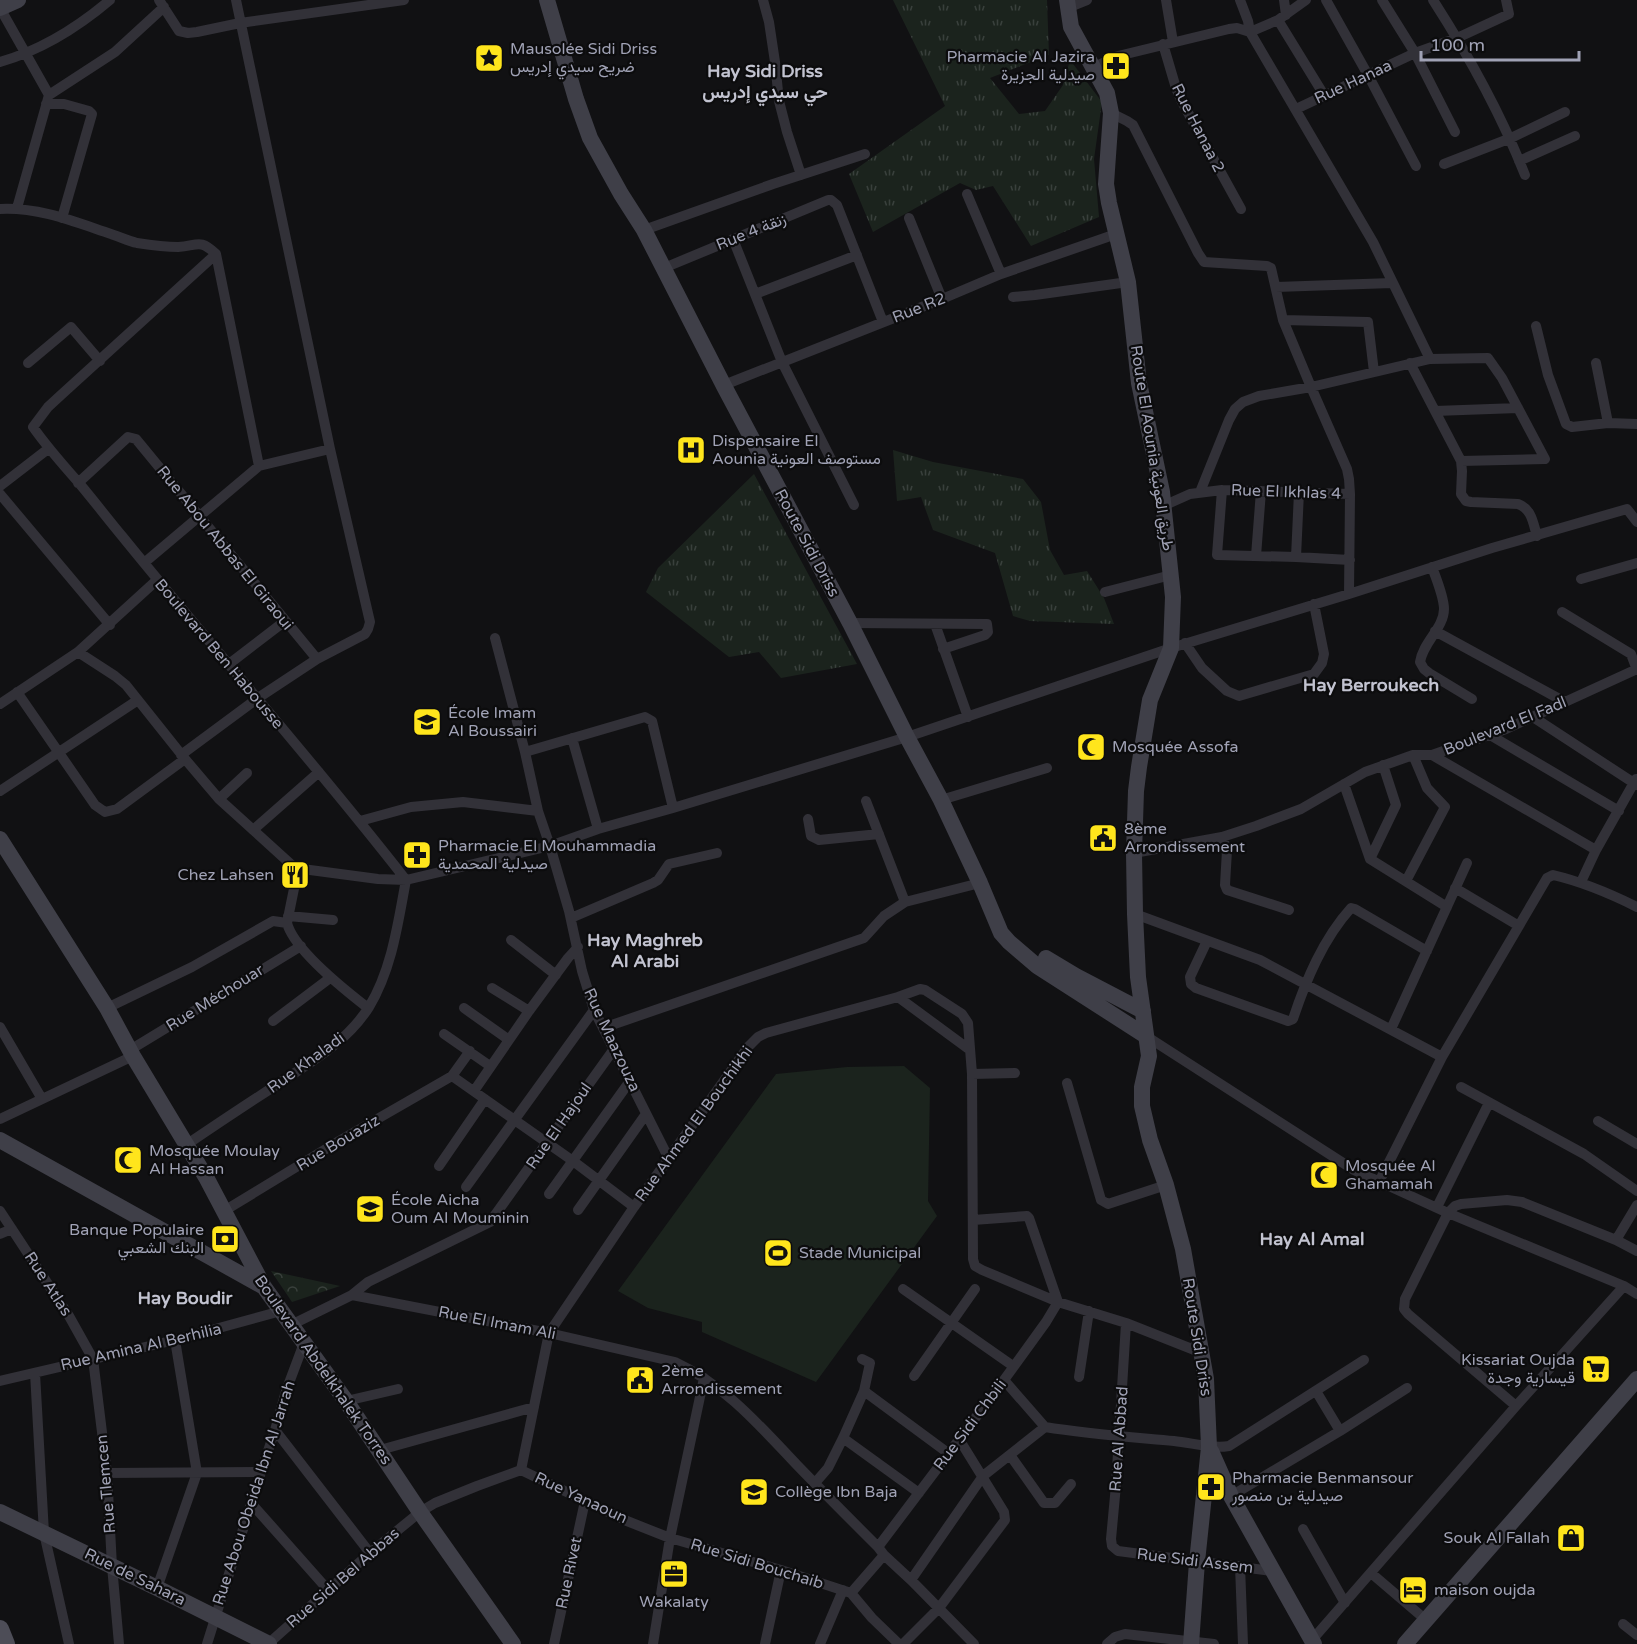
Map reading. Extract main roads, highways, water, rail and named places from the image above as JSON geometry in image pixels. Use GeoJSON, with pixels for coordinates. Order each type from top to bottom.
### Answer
{"type":"FeatureCollection","features":[{"type":"Feature","properties":{"kind":"main road"},"geometry":{"type":"LineString","coordinates":[[0,1629],[6,1644]]}},
{"type":"Feature","properties":{"kind":"place","name":"Mausolée Sidi Driss ضريح سيدي إدريس"},"geometry":{"type":"Point","coordinates":[489,58]}},
{"type":"Feature","properties":{"kind":"place","name":"Pharmacie Al Jazira صيدلية الجزيرة"},"geometry":{"type":"Point","coordinates":[1116,66]}},
{"type":"Feature","properties":{"kind":"place","name":"Dispensaire El Aounia مستوصف العونية"},"geometry":{"type":"Point","coordinates":[691,450]}},
{"type":"Feature","properties":{"kind":"place","name":"École Imam Al Boussairi"},"geometry":{"type":"Point","coordinates":[427,722]}},
{"type":"Feature","properties":{"kind":"place","name":"Mosquée Assofa"},"geometry":{"type":"Point","coordinates":[1091,747]}},
{"type":"Feature","properties":{"kind":"place","name":"8ème Arrondissement"},"geometry":{"type":"Point","coordinates":[1103,838]}},
{"type":"Feature","properties":{"kind":"place","name":"Pharmacie El Mouhammadia صيدلية المحمدية"},"geometry":{"type":"Point","coordinates":[417,855]}},
{"type":"Feature","properties":{"kind":"place","name":"Chez Lahsen"},"geometry":{"type":"Point","coordinates":[295,875]}},
{"type":"Feature","properties":{"kind":"place","name":"Mosquée Moulay Al Hassan"},"geometry":{"type":"Point","coordinates":[128,1160]}},
{"type":"Feature","properties":{"kind":"place","name":"Mosquée Al Ghamamah"},"geometry":{"type":"Point","coordinates":[1324,1175]}},
{"type":"Feature","properties":{"kind":"place","name":"École Aicha Oum Al Mouminin"},"geometry":{"type":"Point","coordinates":[370,1209]}},
{"type":"Feature","properties":{"kind":"place","name":"Banque Populaire البنك الشعبي"},"geometry":{"type":"Point","coordinates":[225,1239]}},
{"type":"Feature","properties":{"kind":"place","name":"Stade Municipal"},"geometry":{"type":"Point","coordinates":[778,1253]}},
{"type":"Feature","properties":{"kind":"place","name":"Kissariat Oujda قيسارية وجدة"},"geometry":{"type":"Point","coordinates":[1596,1369]}},
{"type":"Feature","properties":{"kind":"place","name":"2ème Arrondissement"},"geometry":{"type":"Point","coordinates":[640,1380]}},
{"type":"Feature","properties":{"kind":"place","name":"Pharmacie Benmansour صيدلية بن منصور"},"geometry":{"type":"Point","coordinates":[1211,1487]}},
{"type":"Feature","properties":{"kind":"place","name":"Collège Ibn Baja"},"geometry":{"type":"Point","coordinates":[754,1492]}},
{"type":"Feature","properties":{"kind":"place","name":"Souk Al Fallah"},"geometry":{"type":"Point","coordinates":[1571,1538]}},
{"type":"Feature","properties":{"kind":"place","name":"Wakalaty"},"geometry":{"type":"Point","coordinates":[674,1574]}},
{"type":"Feature","properties":{"kind":"place","name":"maison oujda"},"geometry":{"type":"Point","coordinates":[1413,1590]}},
{"type":"Feature","properties":{"kind":"district","name":"Hay Sidi Driss حي سيدي إدريس"},"geometry":{"type":"Point","coordinates":[765,82]}},
{"type":"Feature","properties":{"kind":"district","name":"Hay Berroukech"},"geometry":{"type":"Point","coordinates":[1371,685]}},
{"type":"Feature","properties":{"kind":"district","name":"Hay Maghreb Al Arabi"},"geometry":{"type":"Point","coordinates":[645,950]}},
{"type":"Feature","properties":{"kind":"district","name":"Hay Al Amal"},"geometry":{"type":"Point","coordinates":[1312,1239]}},
{"type":"Feature","properties":{"kind":"district","name":"Hay Boudir"},"geometry":{"type":"Point","coordinates":[185,1298]}}]}
